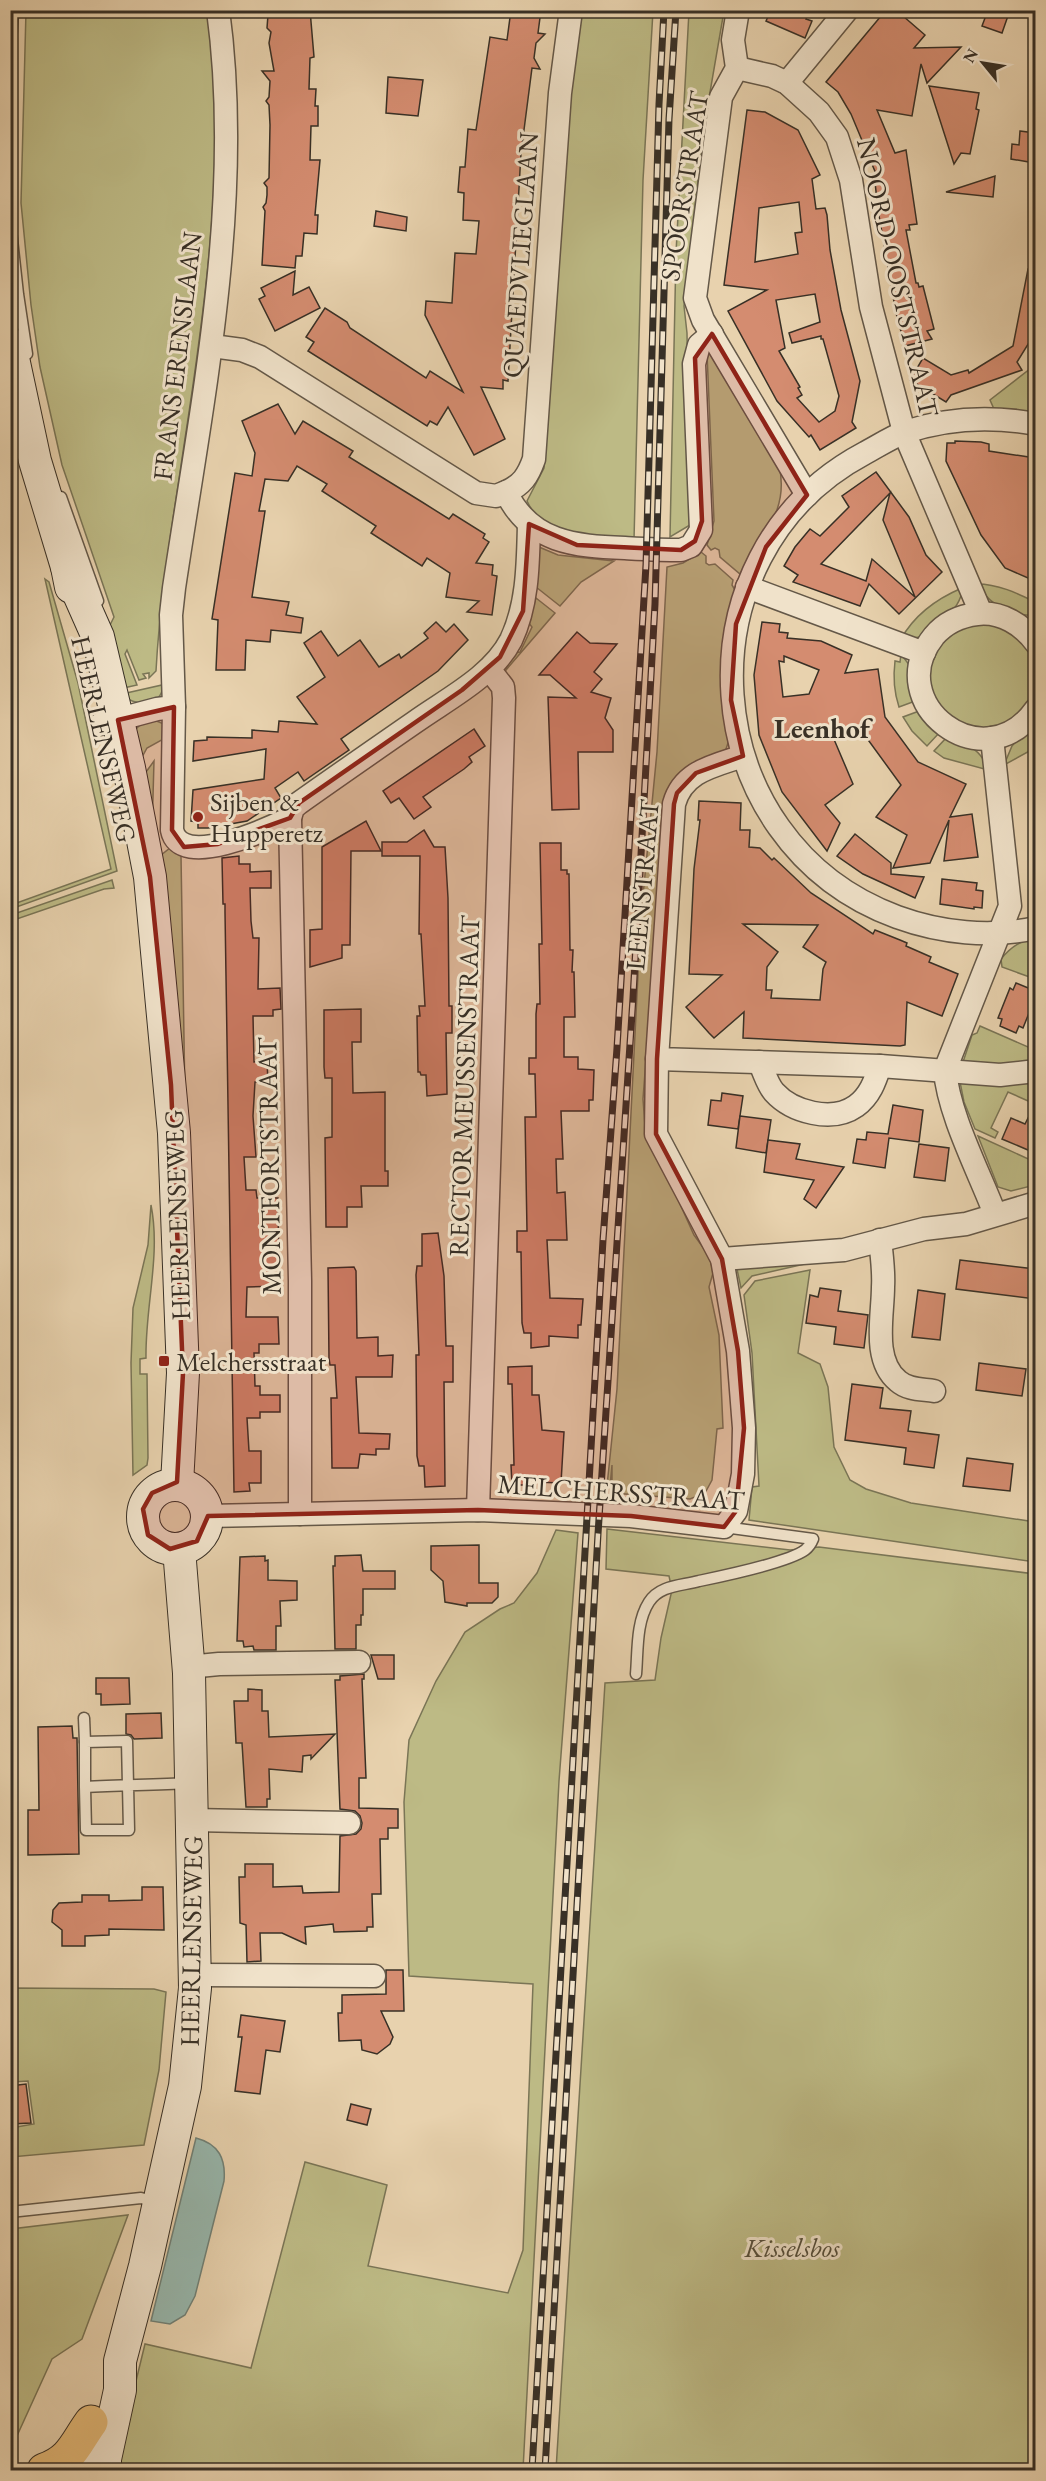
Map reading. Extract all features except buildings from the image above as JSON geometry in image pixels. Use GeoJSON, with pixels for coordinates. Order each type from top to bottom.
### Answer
{"type":"FeatureCollection","features":[{"type":"Feature","properties":{"kind":"main road","name":"HEERLENSEWEG"},"geometry":{"type":"LineString","coordinates":[[20,352],[35,461],[67,567],[82,644],[110,722]]}},
{"type":"Feature","properties":{"kind":"main road","name":"HEERLENSEWEG"},"geometry":{"type":"LineString","coordinates":[[67,567],[98,637],[135,882],[160,981],[173,1113],[181,1282],[183,1373],[177,1484]]}},
{"type":"Feature","properties":{"kind":"main road"},"geometry":{"type":"LineString","coordinates":[[177,1484],[198,1494],[203,1501],[207,1516],[203,1534],[188,1547],[179,1549],[170,1549],[154,1542],[144,1527],[142,1518],[143,1509],[152,1493],[160,1488],[177,1484]]}},
{"type":"Feature","properties":{"kind":"main road","name":"HEERLENSEWEG"},"geometry":{"type":"LineString","coordinates":[[105,2470],[105,2459],[120,2390],[120,2361],[185,2086],[195,1975],[188,1667],[179,1549]]}},
{"type":"Feature","properties":{"kind":"main road","name":"HEERLENSEWEG"},"geometry":{"type":"LineString","coordinates":[[78,2470],[91,2439],[91,2422],[103,2385],[120,2361]]}},
{"type":"Feature","properties":{"kind":"main road"},"geometry":{"type":"LineString","coordinates":[[44,2470],[62,2462],[70,2455],[91,2422]]}},
{"type":"Feature","properties":{"kind":"street","name":"FRANS ERENSLAAN"},"geometry":{"type":"LineString","coordinates":[[218,10],[223,47],[226,115],[225,189],[212,346],[171,615],[174,707],[172,830],[174,838],[184,847],[195,849],[268,829],[290,818]]}},
{"type":"Feature","properties":{"kind":"street","name":"QUAEDVLIEGLAAN"},"geometry":{"type":"LineString","coordinates":[[506,492],[523,483],[534,459],[558,115],[571,10]]}},
{"type":"Feature","properties":{"kind":"street","name":"SPOORSTRAAT"},"geometry":{"type":"LineString","coordinates":[[738,10],[733,40],[737,68],[721,97],[695,292],[699,311],[807,495]]}},
{"type":"Feature","properties":{"kind":"street"},"geometry":{"type":"LineString","coordinates":[[786,82],[847,10]]}},
{"type":"Feature","properties":{"kind":"street","name":"NOORD-OOSTSTRAAT"},"geometry":{"type":"LineString","coordinates":[[737,68],[772,76],[786,82],[805,96],[819,111],[837,137],[851,180],[871,307],[904,432],[981,613]]}},
{"type":"Feature","properties":{"kind":"street"},"geometry":{"type":"LineString","coordinates":[[212,346],[242,350],[260,357],[476,493],[496,496],[506,492],[515,511],[529,524],[552,538],[577,544],[606,547],[681,550],[691,546],[700,534],[702,521],[694,364],[699,345],[712,334]]}},
{"type":"Feature","properties":{"kind":"street"},"geometry":{"type":"LineString","coordinates":[[1035,424],[990,419],[938,424],[904,432],[853,459],[807,495],[766,547],[747,587],[736,624],[731,662],[734,719],[743,756],[762,801],[775,822],[806,859],[844,890],[879,910],[909,921],[957,932],[1000,932],[1035,928]]}},
{"type":"Feature","properties":{"kind":"street"},"geometry":{"type":"LineString","coordinates":[[290,818],[293,808],[298,803],[489,669],[510,641],[523,611],[528,570],[529,524]]}},
{"type":"Feature","properties":{"kind":"street"},"geometry":{"type":"LineString","coordinates":[[747,587],[924,653]]}},
{"type":"Feature","properties":{"kind":"street"},"geometry":{"type":"LineString","coordinates":[[1034,637],[1016,623],[999,615],[981,613],[965,616],[938,631],[928,643],[924,653],[920,681],[921,692],[931,713],[939,722],[969,738],[992,738],[1013,731],[1030,717],[1035,709]]}},
{"type":"Feature","properties":{"kind":"street","name":"RECTOR MEUSSENSTRAAT"},"geometry":{"type":"LineString","coordinates":[[478,1510],[504,698],[503,687],[489,669]]}},
{"type":"Feature","properties":{"kind":"street"},"geometry":{"type":"LineString","coordinates":[[110,722],[157,709],[174,707]]}},
{"type":"Feature","properties":{"kind":"street"},"geometry":{"type":"LineString","coordinates":[[992,738],[1010,899],[1008,913],[945,1070],[946,1087],[995,1214]]}},
{"type":"Feature","properties":{"kind":"street","name":"LEENSTRAAT"},"geometry":{"type":"LineString","coordinates":[[724,1527],[736,1511],[743,1474],[744,1428],[738,1351],[722,1259],[657,1134],[657,1059],[674,804],[677,793],[696,772],[743,756]]}},
{"type":"Feature","properties":{"kind":"street","name":"MONTFORTSTRAAT"},"geometry":{"type":"LineString","coordinates":[[290,818],[300,1281],[300,1514]]}},
{"type":"Feature","properties":{"kind":"street"},"geometry":{"type":"LineString","coordinates":[[657,1059],[880,1066],[1000,1075],[1035,1071]]}},
{"type":"Feature","properties":{"kind":"street"},"geometry":{"type":"LineString","coordinates":[[759,1062],[772,1090],[784,1101],[819,1114],[838,1113],[855,1107],[868,1095],[880,1066]]}},
{"type":"Feature","properties":{"kind":"street"},"geometry":{"type":"LineString","coordinates":[[722,1259],[844,1250],[924,1229],[966,1224],[1035,1203]]}},
{"type":"Feature","properties":{"kind":"street"},"geometry":{"type":"LineString","coordinates":[[880,1240],[884,1285],[880,1340],[885,1363],[897,1381],[908,1387],[934,1391]]}},
{"type":"Feature","properties":{"kind":"street","name":"MELCHERSSTRAAT"},"geometry":{"type":"LineString","coordinates":[[207,1516],[478,1510],[631,1516],[724,1527]]}},
{"type":"Feature","properties":{"kind":"street"},"geometry":{"type":"LineString","coordinates":[[188,1667],[219,1664],[359,1662]]}},
{"type":"Feature","properties":{"kind":"street"},"geometry":{"type":"LineString","coordinates":[[193,1820],[349,1823]]}},
{"type":"Feature","properties":{"kind":"street"},"geometry":{"type":"LineString","coordinates":[[195,1975],[374,1976]]}},
{"type":"Feature","properties":{"kind":"lane"},"geometry":{"type":"LineString","coordinates":[[10,59],[13,10]]}},
{"type":"Feature","properties":{"kind":"lane","name":"HEERLENSEWEG"},"geometry":{"type":"LineString","coordinates":[[10,221],[18,294],[20,352]]}},
{"type":"Feature","properties":{"kind":"lane","name":"HEERLENSEWEG"},"geometry":{"type":"LineString","coordinates":[[59,491],[100,607],[98,637]]}},
{"type":"Feature","properties":{"kind":"lane","name":"MELCHERSSTRAAT"},"geometry":{"type":"LineString","coordinates":[[636,1674],[640,1626],[654,1595],[670,1587],[731,1573],[800,1553],[810,1546],[813,1539],[724,1527]]}},
{"type":"Feature","properties":{"kind":"lane"},"geometry":{"type":"LineString","coordinates":[[84,1718],[86,1830],[129,1830],[127,1741],[85,1742]]}},
{"type":"Feature","properties":{"kind":"lane"},"geometry":{"type":"LineString","coordinates":[[85,1786],[192,1783]]}},
{"type":"Feature","properties":{"kind":"lane"},"geometry":{"type":"LineString","coordinates":[[10,2212],[141,2198],[159,2203]]}},
{"type":"Feature","properties":{"kind":"highlighted area"},"geometry":{"type":"Polygon","coordinates":[[[712,334],[807,495],[766,547],[736,624],[731,700],[743,756],[696,773],[677,793],[674,804],[657,1059],[656,1134],[722,1259],[738,1351],[744,1428],[736,1511],[724,1527],[631,1516],[478,1510],[208,1516],[197,1541],[170,1549],[148,1535],[143,1509],[152,1493],[177,1482],[183,1373],[171,1085],[150,877],[118,720],[174,707],[172,830],[184,847],[218,844],[290,818],[299,803],[462,690],[500,657],[523,611],[529,524],[577,545],[681,550],[695,541],[702,521],[695,358],[712,334]]]}},
{"type":"Feature","properties":{"kind":"green space"},"geometry":{"type":"Polygon","coordinates":[[[26,11],[207,11],[213,65],[214,174],[200,337],[167,558],[156,671],[149,678],[149,673],[143,674],[146,678],[139,680],[127,650],[125,654],[137,685],[119,689],[109,627],[114,617],[62,465],[40,367],[31,305],[21,203],[26,11]]]}},
{"type":"Feature","properties":{"kind":"green space"},"geometry":{"type":"Polygon","coordinates":[[[582,11],[653,11],[643,180],[634,540],[573,534],[559,529],[546,523],[535,514],[527,501],[544,468],[564,137],[582,11]]]}},
{"type":"Feature","properties":{"kind":"green space"},"geometry":{"type":"Polygon","coordinates":[[[689,11],[724,11],[704,127],[684,306],[687,333],[690,525],[670,537],[676,253],[689,11]]]}},
{"type":"Feature","properties":{"kind":"green space"},"geometry":{"type":"Polygon","coordinates":[[[715,352],[779,465],[781,482],[777,510],[740,574],[720,557],[719,550],[715,548],[711,550],[707,545],[714,521],[707,353],[715,352]]]}},
{"type":"Feature","properties":{"kind":"green space"},"geometry":{"type":"Polygon","coordinates":[[[1035,365],[1035,416],[994,409],[990,400],[1035,365]]]}},
{"type":"Feature","properties":{"kind":"green space"},"geometry":{"type":"Polygon","coordinates":[[[539,547],[558,555],[614,561],[581,582],[560,606],[536,587],[539,547]]]}},
{"type":"Feature","properties":{"kind":"green space"},"geometry":{"type":"Polygon","coordinates":[[[701,552],[706,556],[706,563],[715,564],[733,580],[732,585],[735,590],[729,613],[731,616],[722,670],[728,743],[725,752],[693,766],[662,847],[643,1099],[645,1126],[694,1235],[710,1257],[713,1273],[709,1287],[719,1335],[723,1428],[717,1429],[712,1480],[705,1493],[690,1499],[612,1493],[612,1465],[610,1486],[607,1486],[617,1389],[641,916],[657,752],[667,567],[683,563],[701,552]]]}},
{"type":"Feature","properties":{"kind":"green space"},"geometry":{"type":"Polygon","coordinates":[[[45,579],[49,582],[78,683],[117,871],[11,909],[11,905],[111,869],[45,579]]]}},
{"type":"Feature","properties":{"kind":"green space"},"geometry":{"type":"Polygon","coordinates":[[[977,584],[1000,587],[1035,602],[1035,615],[1009,612],[988,598],[977,584]]]}},
{"type":"Feature","properties":{"kind":"green space"},"geometry":{"type":"Polygon","coordinates":[[[962,588],[959,601],[937,627],[916,638],[901,639],[927,608],[962,588]]]}},
{"type":"Feature","properties":{"kind":"green space"},"geometry":{"type":"Polygon","coordinates":[[[536,598],[555,613],[506,670],[513,653],[520,652],[532,627],[528,622],[536,598]]]}},
{"type":"Feature","properties":{"kind":"green space"},"geometry":{"type":"Polygon","coordinates":[[[996,622],[1031,649],[1035,659],[1035,695],[1030,707],[1007,727],[962,729],[931,698],[927,668],[940,640],[966,623],[996,622]]]}},
{"type":"Feature","properties":{"kind":"green space"},"geometry":{"type":"Polygon","coordinates":[[[901,654],[910,666],[918,700],[899,707],[894,673],[895,661],[900,662],[901,654]]]}},
{"type":"Feature","properties":{"kind":"green space"},"geometry":{"type":"Polygon","coordinates":[[[162,685],[162,692],[158,698],[147,703],[133,701],[122,694],[162,685]]]}},
{"type":"Feature","properties":{"kind":"green space"},"geometry":{"type":"Polygon","coordinates":[[[922,710],[940,732],[927,746],[912,731],[903,717],[922,710]]]}},
{"type":"Feature","properties":{"kind":"green space"},"geometry":{"type":"Polygon","coordinates":[[[154,720],[164,724],[169,736],[147,748],[142,757],[134,731],[141,724],[154,720]]]}},
{"type":"Feature","properties":{"kind":"green space"},"geometry":{"type":"Polygon","coordinates":[[[1035,720],[1035,748],[1004,765],[1012,746],[1035,720]]]}},
{"type":"Feature","properties":{"kind":"green space"},"geometry":{"type":"Polygon","coordinates":[[[948,736],[977,752],[988,770],[944,758],[934,751],[948,736]]]}},
{"type":"Feature","properties":{"kind":"green space"},"geometry":{"type":"Polygon","coordinates":[[[154,761],[152,831],[146,772],[154,761]]]}},
{"type":"Feature","properties":{"kind":"green space"},"geometry":{"type":"Polygon","coordinates":[[[152,834],[161,855],[170,848],[181,856],[186,1160],[152,834]]]}},
{"type":"Feature","properties":{"kind":"green space"},"geometry":{"type":"Polygon","coordinates":[[[112,880],[114,888],[104,889],[11,921],[11,915],[112,880]]]}},
{"type":"Feature","properties":{"kind":"green space"},"geometry":{"type":"Polygon","coordinates":[[[1035,938],[1035,979],[1002,967],[1001,959],[1012,948],[1035,938]]]}},
{"type":"Feature","properties":{"kind":"green space"},"geometry":{"type":"Polygon","coordinates":[[[980,1026],[1035,1050],[1035,1066],[961,1068],[972,1035],[977,1033],[980,1026]]]}},
{"type":"Feature","properties":{"kind":"green space"},"geometry":{"type":"Polygon","coordinates":[[[1035,1075],[1035,1104],[1008,1092],[991,1128],[998,1132],[995,1138],[975,1129],[964,1102],[959,1077],[1035,1075]]]}},
{"type":"Feature","properties":{"kind":"green space"},"geometry":{"type":"Polygon","coordinates":[[[978,1136],[1035,1162],[1035,1185],[1011,1191],[998,1187],[978,1136]]]}},
{"type":"Feature","properties":{"kind":"green space"},"geometry":{"type":"Polygon","coordinates":[[[151,1205],[154,1224],[154,1262],[146,1358],[140,1359],[140,1374],[147,1374],[148,1458],[147,1465],[133,1475],[131,1363],[133,1308],[148,1245],[151,1205]]]}},
{"type":"Feature","properties":{"kind":"green space"},"geometry":{"type":"Polygon","coordinates":[[[809,1263],[752,1276],[741,1288],[737,1269],[809,1263]]]}},
{"type":"Feature","properties":{"kind":"green space"},"geometry":{"type":"Polygon","coordinates":[[[810,1270],[798,1353],[820,1364],[828,1387],[834,1447],[850,1480],[866,1489],[911,1503],[1035,1522],[1035,1562],[749,1520],[752,1487],[759,1486],[752,1353],[744,1295],[755,1281],[810,1270]]]}},
{"type":"Feature","properties":{"kind":"green space","name":"Kisselsbos"},"geometry":{"type":"Polygon","coordinates":[[[607,1529],[790,1550],[819,1547],[1035,1574],[1035,2470],[556,2470],[605,1683],[655,1680],[661,1638],[672,1590],[669,1576],[606,1569],[607,1529]]]}},
{"type":"Feature","properties":{"kind":"green space"},"geometry":{"type":"Polygon","coordinates":[[[556,1530],[578,1533],[559,1781],[523,2470],[121,2470],[117,2459],[145,2344],[251,2368],[305,2162],[387,2185],[368,2266],[508,2293],[523,2250],[533,1984],[409,1976],[404,1802],[409,1740],[436,1681],[465,1632],[500,1609],[514,1603],[537,1573],[556,1530]]]}},
{"type":"Feature","properties":{"kind":"green space"},"geometry":{"type":"Polygon","coordinates":[[[11,1988],[154,1989],[166,1992],[159,2070],[144,2145],[11,2157],[11,2128],[34,2124],[28,2081],[11,2082],[11,1988]]]}},
{"type":"Feature","properties":{"kind":"green space"},"geometry":{"type":"Polygon","coordinates":[[[128,2215],[82,2339],[52,2359],[11,2449],[11,2229],[128,2215]]]}},
{"type":"Feature","properties":{"kind":"water"},"geometry":{"type":"Polygon","coordinates":[[[196,2138],[210,2144],[219,2154],[224,2166],[224,2181],[195,2296],[185,2315],[170,2324],[151,2321],[196,2138]]]}},
{"type":"Feature","properties":{"kind":"railway"},"geometry":{"type":"LineString","coordinates":[[532,2470],[603,1240],[646,565],[659,104],[664,10]]}},
{"type":"Feature","properties":{"kind":"railway"},"geometry":{"type":"LineString","coordinates":[[545,2470],[598,1534],[633,998],[655,604],[669,119],[676,10]]}},
{"type":"Feature","properties":{"kind":"place","name":"Sijben & Hupperetz"},"geometry":{"type":"Point","coordinates":[198,817]}},
{"type":"Feature","properties":{"kind":"place","name":"Melchersstraat"},"geometry":{"type":"Point","coordinates":[164,1361]}},
{"type":"Feature","properties":{"kind":"district","name":"Leenhof"},"geometry":{"type":"Point","coordinates":[822,728]}}]}
